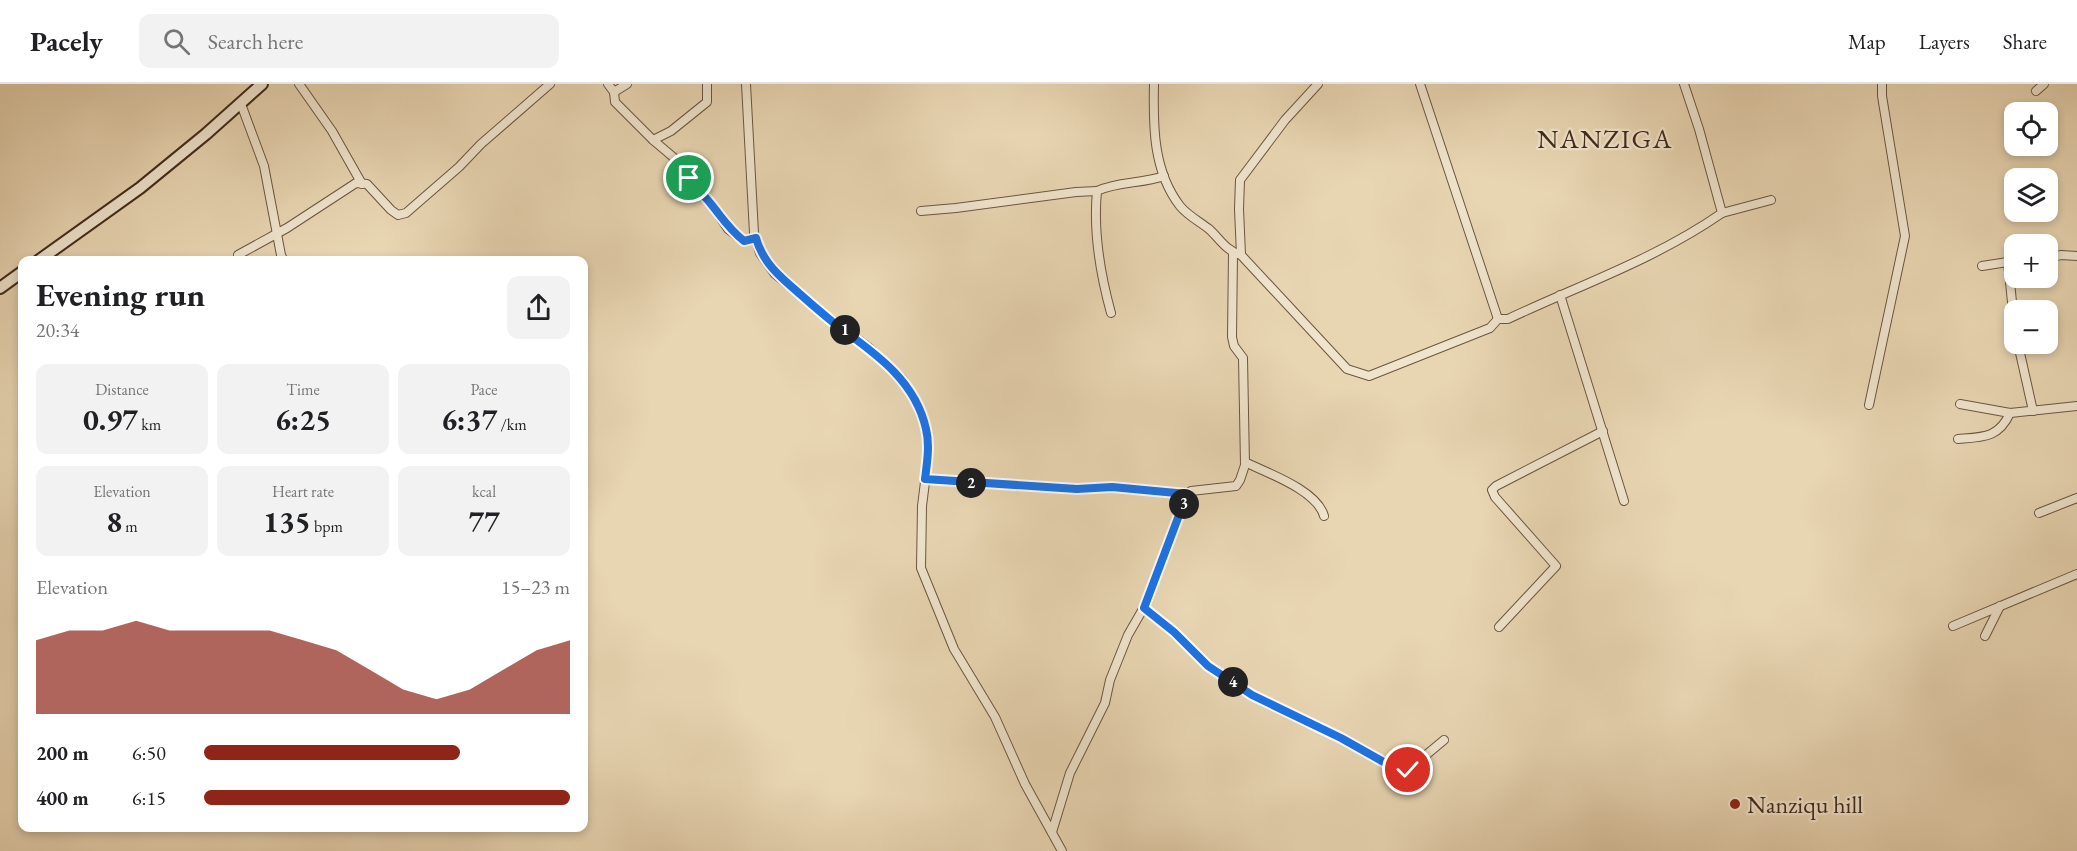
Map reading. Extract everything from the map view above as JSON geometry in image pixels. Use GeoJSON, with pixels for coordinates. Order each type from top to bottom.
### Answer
{"type":"FeatureCollection","features":[{"type":"Feature","properties":{"kind":"street"},"geometry":{"type":"LineString","coordinates":[[45,256],[140,188],[262,84]]}},
{"type":"Feature","properties":{"kind":"street"},"geometry":{"type":"LineString","coordinates":[[298,84],[332,131],[362,184]]}},
{"type":"Feature","properties":{"kind":"street"},"geometry":{"type":"LineString","coordinates":[[238,255],[277,234],[356,183],[367,184],[398,215],[406,213],[550,84]]}},
{"type":"Feature","properties":{"kind":"street"},"geometry":{"type":"LineString","coordinates":[[608,84],[614,92],[615,102],[679,162],[698,191],[710,202],[728,228],[744,241],[756,238]]}},
{"type":"Feature","properties":{"kind":"street"},"geometry":{"type":"LineString","coordinates":[[614,92],[627,84]]}},
{"type":"Feature","properties":{"kind":"street"},"geometry":{"type":"LineString","coordinates":[[653,140],[671,131],[707,102],[707,84]]}},
{"type":"Feature","properties":{"kind":"street"},"geometry":{"type":"LineString","coordinates":[[746,84],[750,171],[756,238],[760,253],[775,274],[868,347],[902,380],[918,404],[927,430],[928,458],[922,506],[921,568],[954,649],[995,717],[1025,784],[1062,851]]}},
{"type":"Feature","properties":{"kind":"street"},"geometry":{"type":"LineString","coordinates":[[1154,84],[1155,142],[1164,176],[1181,207],[1200,221],[1230,252],[1237,254],[1347,369],[1369,376],[1490,328],[1498,319],[1508,319],[1654,255],[1698,230],[1722,213],[1771,200]]}},
{"type":"Feature","properties":{"kind":"street"},"geometry":{"type":"LineString","coordinates":[[925,479],[1077,489],[1112,487],[1187,494],[1191,491],[1236,486],[1245,462],[1243,358],[1234,346],[1232,337],[1240,180],[1285,120],[1318,84]]}},
{"type":"Feature","properties":{"kind":"street"},"geometry":{"type":"LineString","coordinates":[[1420,84],[1498,319]]}},
{"type":"Feature","properties":{"kind":"street"},"geometry":{"type":"LineString","coordinates":[[1684,84],[1722,213]]}},
{"type":"Feature","properties":{"kind":"street"},"geometry":{"type":"LineString","coordinates":[[1869,405],[1905,236],[1881,84]]}},
{"type":"Feature","properties":{"kind":"street"},"geometry":{"type":"LineString","coordinates":[[2036,91],[2044,84]]}},
{"type":"Feature","properties":{"kind":"street"},"geometry":{"type":"LineString","coordinates":[[241,104],[264,166],[282,256]]}},
{"type":"Feature","properties":{"kind":"street"},"geometry":{"type":"LineString","coordinates":[[921,211],[1097,191],[1105,187],[1149,181],[1164,176]]}},
{"type":"Feature","properties":{"kind":"street"},"geometry":{"type":"LineString","coordinates":[[1097,191],[1099,267],[1111,313]]}},
{"type":"Feature","properties":{"kind":"street"},"geometry":{"type":"LineString","coordinates":[[2058,256],[2077,256]]}},
{"type":"Feature","properties":{"kind":"street"},"geometry":{"type":"LineString","coordinates":[[1982,266],[2004,262]]}},
{"type":"Feature","properties":{"kind":"street"},"geometry":{"type":"LineString","coordinates":[[0,288],[18,275]]}},
{"type":"Feature","properties":{"kind":"street"},"geometry":{"type":"LineString","coordinates":[[1560,295],[1624,501]]}},
{"type":"Feature","properties":{"kind":"street"},"geometry":{"type":"LineString","coordinates":[[2020,354],[2033,411]]}},
{"type":"Feature","properties":{"kind":"street"},"geometry":{"type":"LineString","coordinates":[[1960,404],[2010,413],[2077,406]]}},
{"type":"Feature","properties":{"kind":"street"},"geometry":{"type":"LineString","coordinates":[[1958,439],[1994,434],[2005,424],[2010,413]]}},
{"type":"Feature","properties":{"kind":"street"},"geometry":{"type":"LineString","coordinates":[[1499,627],[1556,566],[1495,497],[1492,490],[1603,431]]}},
{"type":"Feature","properties":{"kind":"street"},"geometry":{"type":"LineString","coordinates":[[1245,462],[1290,483],[1314,500],[1322,508],[1324,516]]}},
{"type":"Feature","properties":{"kind":"street"},"geometry":{"type":"LineString","coordinates":[[1052,832],[1070,773],[1105,703],[1110,680],[1128,635],[1144,608],[1187,494]]}},
{"type":"Feature","properties":{"kind":"street"},"geometry":{"type":"LineString","coordinates":[[2039,513],[2077,498]]}},
{"type":"Feature","properties":{"kind":"street"},"geometry":{"type":"LineString","coordinates":[[1953,626],[2077,574]]}},
{"type":"Feature","properties":{"kind":"street"},"geometry":{"type":"LineString","coordinates":[[1986,636],[2000,606]]}},
{"type":"Feature","properties":{"kind":"street"},"geometry":{"type":"LineString","coordinates":[[1144,608],[1174,632],[1208,666],[1252,695],[1341,738],[1389,765],[1408,770],[1443,740]]}},
{"type":"Feature","properties":{"kind":"place","name":"Nanziqu hill"},"geometry":{"type":"Point","coordinates":[1735,804]}},
{"type":"Feature","properties":{"kind":"district","name":"NANZIGA"},"geometry":{"type":"Point","coordinates":[1605,138]}},
{"type":"Feature","properties":{"kind":"route"},"geometry":{"type":"LineString","coordinates":[[689,178],[728,228],[744,241],[756,238],[760,253],[775,274],[868,347],[902,380],[918,404],[927,430],[928,458],[925,479],[1077,489],[1112,487],[1187,494],[1144,608],[1174,632],[1208,666],[1252,695],[1341,738],[1389,765],[1408,770]]}}]}
